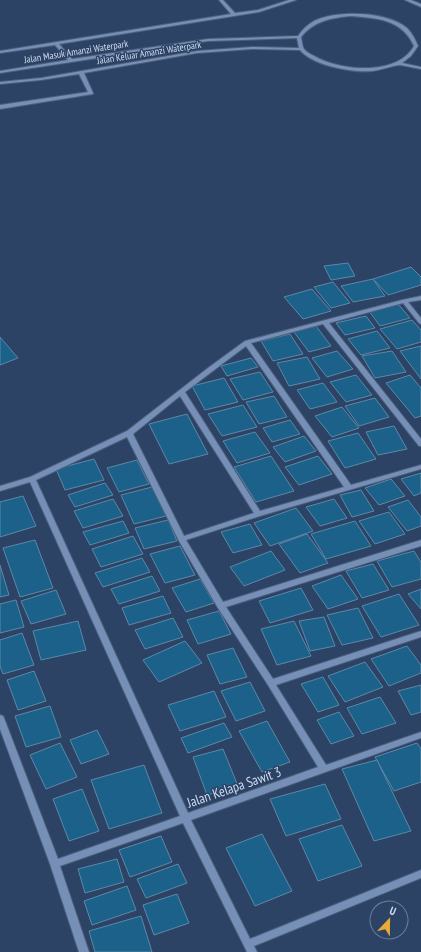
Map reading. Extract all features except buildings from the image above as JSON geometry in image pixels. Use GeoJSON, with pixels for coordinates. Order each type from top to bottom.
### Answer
{"type":"FeatureCollection","features":[{"type":"Feature","properties":{"kind":"street"},"geometry":{"type":"LineString","coordinates":[[221,0],[234,15]]}},
{"type":"Feature","properties":{"kind":"street"},"geometry":{"type":"LineString","coordinates":[[0,52],[259,11],[294,0]]}},
{"type":"Feature","properties":{"kind":"street"},"geometry":{"type":"LineString","coordinates":[[407,0],[421,6]]}},
{"type":"Feature","properties":{"kind":"street"},"geometry":{"type":"LineString","coordinates":[[350,15],[372,16],[400,25],[415,35],[416,46],[411,55],[403,61],[397,63],[371,69],[346,68],[322,63],[305,53],[299,37],[304,29],[316,21],[331,17],[350,15]]}},
{"type":"Feature","properties":{"kind":"street","name":"Jalan Masuk Amanzi Waterpark"},"geometry":{"type":"LineString","coordinates":[[0,72],[208,40],[299,37]]}},
{"type":"Feature","properties":{"kind":"street"},"geometry":{"type":"LineString","coordinates":[[56,43],[71,61]]}},
{"type":"Feature","properties":{"kind":"street","name":"Jalan Keluar Amanzi Waterpark"},"geometry":{"type":"LineString","coordinates":[[0,83],[41,79],[197,52],[252,48],[302,48]]}},
{"type":"Feature","properties":{"kind":"street"},"geometry":{"type":"LineString","coordinates":[[397,63],[421,68]]}},
{"type":"Feature","properties":{"kind":"street"},"geometry":{"type":"LineString","coordinates":[[0,106],[91,93],[81,72]]}},
{"type":"Feature","properties":{"kind":"street"},"geometry":{"type":"LineString","coordinates":[[0,489],[32,479],[129,433],[210,369],[247,342],[404,301],[421,298]]}},
{"type":"Feature","properties":{"kind":"street"},"geometry":{"type":"LineString","coordinates":[[404,301],[421,322]]}},
{"type":"Feature","properties":{"kind":"street"},"geometry":{"type":"LineString","coordinates":[[325,322],[421,444]]}},
{"type":"Feature","properties":{"kind":"street"},"geometry":{"type":"LineString","coordinates":[[247,342],[349,488]]}},
{"type":"Feature","properties":{"kind":"street"},"geometry":{"type":"LineString","coordinates":[[181,392],[258,514]]}},
{"type":"Feature","properties":{"kind":"street"},"geometry":{"type":"LineString","coordinates":[[129,433],[182,539],[221,606],[272,683],[324,769]]}},
{"type":"Feature","properties":{"kind":"street"},"geometry":{"type":"LineString","coordinates":[[182,539],[258,514],[421,466]]}},
{"type":"Feature","properties":{"kind":"street"},"geometry":{"type":"LineString","coordinates":[[32,479],[186,817],[250,948],[421,874]]}},
{"type":"Feature","properties":{"kind":"street"},"geometry":{"type":"LineString","coordinates":[[221,606],[421,543]]}},
{"type":"Feature","properties":{"kind":"street"},"geometry":{"type":"LineString","coordinates":[[272,683],[421,634]]}},
{"type":"Feature","properties":{"kind":"street"},"geometry":{"type":"LineString","coordinates":[[0,718],[55,864],[84,952]]}},
{"type":"Feature","properties":{"kind":"street","name":"Jalan Kelapa Sawit 3"},"geometry":{"type":"LineString","coordinates":[[55,864],[421,735]]}}]}
